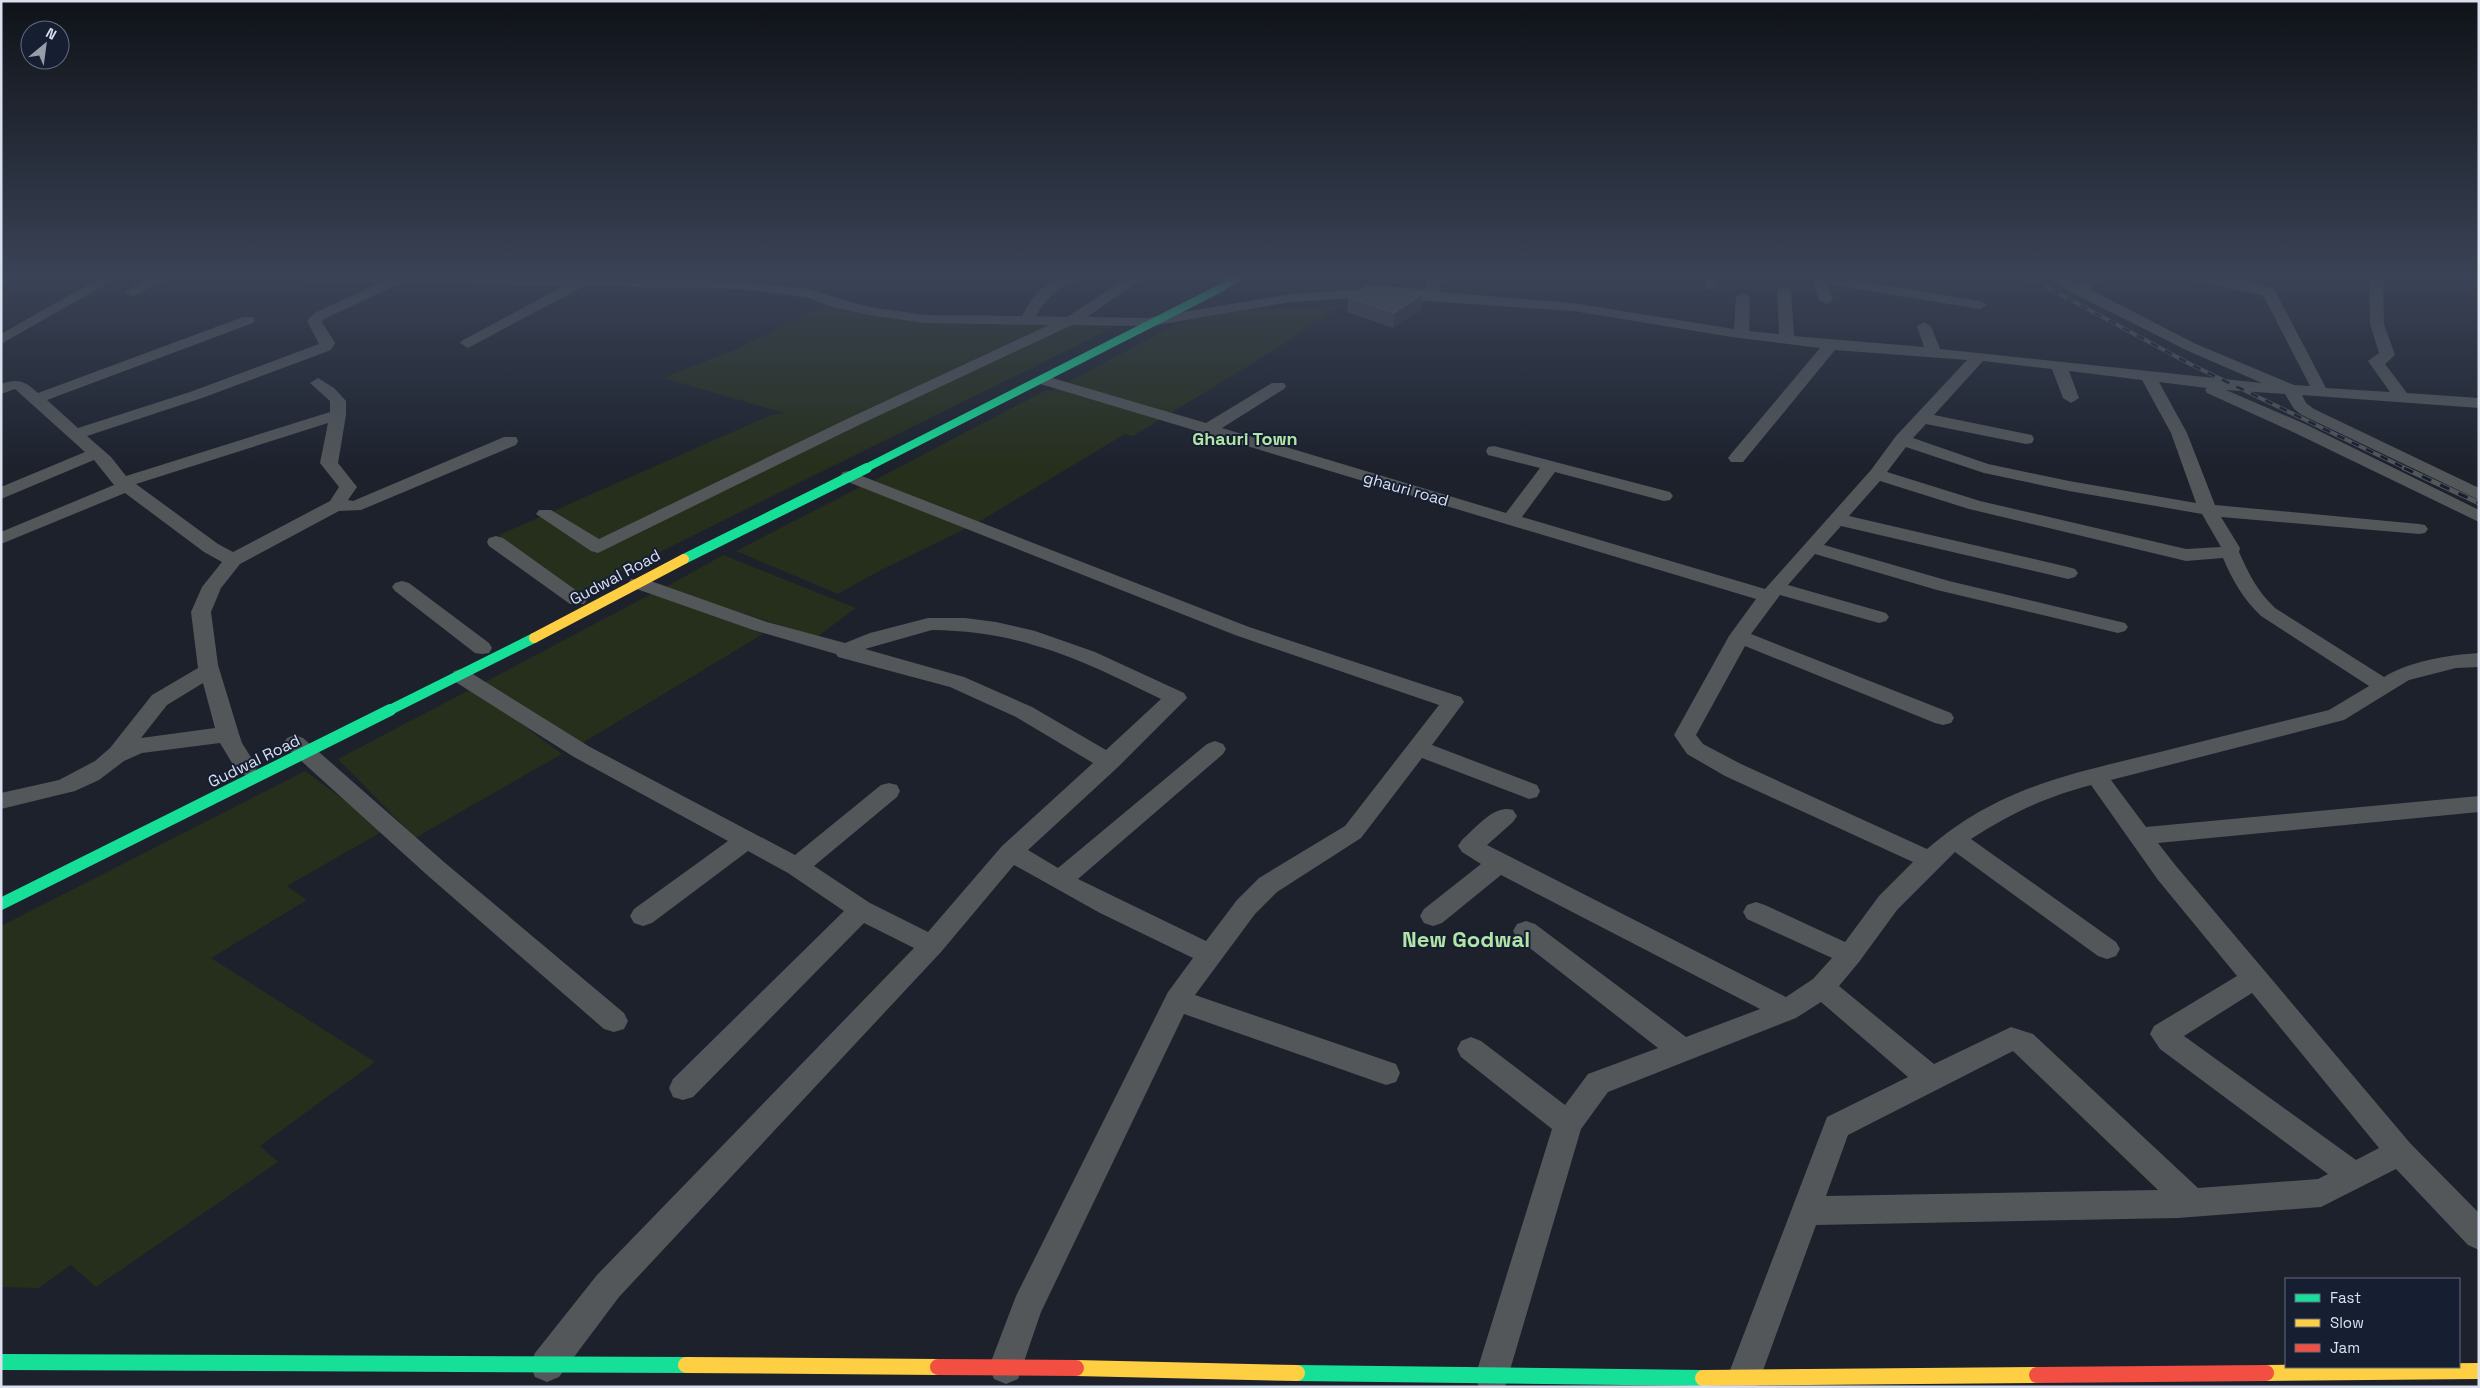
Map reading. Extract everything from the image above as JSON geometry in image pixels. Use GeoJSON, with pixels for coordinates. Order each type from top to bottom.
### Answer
{"type":"FeatureCollection","features":[{"type":"Feature","properties":{"kind":"main road","name":"Gudwal Road"},"geometry":{"type":"LineString","coordinates":[[1,904],[298,745],[461,676],[638,583],[849,466],[1111,340]]}},
{"type":"Feature","properties":{"kind":"main road","name":"Gudwal Road"},"geometry":{"type":"LineString","coordinates":[[849,466],[1043,380],[1116,340]]}},
{"type":"Feature","properties":{"kind":"main road"},"geometry":{"type":"LineString","coordinates":[[1,1362],[546,1365],[707,1376],[1006,1366],[1492,1377],[1744,1378],[2479,1371]]}},
{"type":"Feature","properties":{"kind":"street"},"geometry":{"type":"LineString","coordinates":[[36,399],[195,340]]}},
{"type":"Feature","properties":{"kind":"street"},"geometry":{"type":"LineString","coordinates":[[76,434],[205,391],[326,347],[325,340]]}},
{"type":"Feature","properties":{"kind":"street"},"geometry":{"type":"LineString","coordinates":[[468,343],[474,340]]}},
{"type":"Feature","properties":{"kind":"street"},"geometry":{"type":"LineString","coordinates":[[545,514],[598,547],[855,421],[1030,340]]}},
{"type":"Feature","properties":{"kind":"street"},"geometry":{"type":"LineString","coordinates":[[1787,340],[1934,354],[1979,356],[2291,390],[2479,403]]}},
{"type":"Feature","properties":{"kind":"street"},"geometry":{"type":"LineString","coordinates":[[1929,340],[1934,354]]}},
{"type":"Feature","properties":{"kind":"street"},"geometry":{"type":"LineString","coordinates":[[2177,340],[2291,390],[2300,406],[2308,412],[2479,495]]}},
{"type":"Feature","properties":{"kind":"street"},"geometry":{"type":"LineString","coordinates":[[2294,340],[2320,391]]}},
{"type":"Feature","properties":{"kind":"street"},"geometry":{"type":"LineString","coordinates":[[2382,340],[2387,355],[2376,361],[2377,365],[2402,397]]}},
{"type":"Feature","properties":{"kind":"street"},"geometry":{"type":"LineString","coordinates":[[1737,458],[1831,345]]}},
{"type":"Feature","properties":{"kind":"street"},"geometry":{"type":"LineString","coordinates":[[1930,860],[1733,770],[1695,749],[1685,735],[1747,623],[1811,547],[1877,474],[1902,440],[1979,356]]}},
{"type":"Feature","properties":{"kind":"street"},"geometry":{"type":"LineString","coordinates":[[2059,366],[2071,398]]}},
{"type":"Feature","properties":{"kind":"street"},"geometry":{"type":"LineString","coordinates":[[2148,375],[2179,433],[2208,510],[2230,548],[2244,584],[2254,599],[2268,612],[2384,686]]}},
{"type":"Feature","properties":{"kind":"street","name":"ghauri road"},"geometry":{"type":"LineString","coordinates":[[1043,380],[1510,520],[1774,592],[1879,617]]}},
{"type":"Feature","properties":{"kind":"street"},"geometry":{"type":"LineString","coordinates":[[2192,380],[2298,428],[2479,516]]}},
{"type":"Feature","properties":{"kind":"street"},"geometry":{"type":"LineString","coordinates":[[246,767],[231,744],[228,734],[210,670],[201,612],[212,587],[233,560],[336,505],[348,487],[329,463],[331,442],[340,407],[338,400],[318,382]]}},
{"type":"Feature","properties":{"kind":"street"},"geometry":{"type":"LineString","coordinates":[[1,389],[15,384],[20,385],[97,453],[124,485],[173,518],[211,548],[233,560]]}},
{"type":"Feature","properties":{"kind":"street"},"geometry":{"type":"LineString","coordinates":[[1207,430],[1278,386]]}},
{"type":"Feature","properties":{"kind":"street"},"geometry":{"type":"LineString","coordinates":[[1,538],[124,485],[338,415]]}},
{"type":"Feature","properties":{"kind":"street"},"geometry":{"type":"LineString","coordinates":[[1923,418],[2026,439]]}},
{"type":"Feature","properties":{"kind":"street"},"geometry":{"type":"LineString","coordinates":[[1902,440],[1984,468],[2069,486],[2208,510],[2419,529]]}},
{"type":"Feature","properties":{"kind":"street"},"geometry":{"type":"LineString","coordinates":[[336,505],[355,506],[510,441]]}},
{"type":"Feature","properties":{"kind":"street"},"geometry":{"type":"LineString","coordinates":[[1494,451],[1664,496]]}},
{"type":"Feature","properties":{"kind":"street"},"geometry":{"type":"LineString","coordinates":[[1,494],[97,453]]}},
{"type":"Feature","properties":{"kind":"street"},"geometry":{"type":"LineString","coordinates":[[849,466],[1242,631],[1453,702],[1353,832],[1268,884],[1246,907],[1176,1000],[1027,1307],[1006,1366]]}},
{"type":"Feature","properties":{"kind":"street"},"geometry":{"type":"LineString","coordinates":[[1510,520],[1551,466]]}},
{"type":"Feature","properties":{"kind":"street"},"geometry":{"type":"LineString","coordinates":[[1877,474],[1975,504],[2186,555],[2230,552]]}},
{"type":"Feature","properties":{"kind":"street"},"geometry":{"type":"LineString","coordinates":[[1836,519],[2068,573]]}},
{"type":"Feature","properties":{"kind":"street"},"geometry":{"type":"LineString","coordinates":[[496,542],[577,600]]}},
{"type":"Feature","properties":{"kind":"street"},"geometry":{"type":"LineString","coordinates":[[1811,547],[1944,586],[2118,626]]}},
{"type":"Feature","properties":{"kind":"street"},"geometry":{"type":"LineString","coordinates":[[638,583],[760,626],[957,682],[1024,712],[1109,762]]}},
{"type":"Feature","properties":{"kind":"street"},"geometry":{"type":"LineString","coordinates":[[402,587],[484,647]]}},
{"type":"Feature","properties":{"kind":"street"},"geometry":{"type":"LineString","coordinates":[[546,1365],[608,1286],[932,944],[1011,852],[1176,698],[1107,664],[1071,649],[1029,634],[995,627],[930,624],[872,638],[846,652]]}},
{"type":"Feature","properties":{"kind":"street"},"geometry":{"type":"LineString","coordinates":[[1739,636],[1944,718]]}},
{"type":"Feature","properties":{"kind":"street"},"geometry":{"type":"LineString","coordinates":[[1492,1377],[1568,1124],[1598,1083],[1787,1010],[1822,987],[1850,955],[1888,903],[1930,860],[1954,839],[2002,808],[2054,787],[2336,714],[2402,675],[2456,661],[2479,660]]}},
{"type":"Feature","properties":{"kind":"street"},"geometry":{"type":"LineString","coordinates":[[1,800],[49,793],[83,779],[103,767],[115,756],[155,704],[210,670]]}},
{"type":"Feature","properties":{"kind":"street"},"geometry":{"type":"LineString","coordinates":[[461,676],[582,752],[797,867],[861,910],[932,944]]}},
{"type":"Feature","properties":{"kind":"street"},"geometry":{"type":"LineString","coordinates":[[115,756],[138,746],[228,734]]}},
{"type":"Feature","properties":{"kind":"street"},"geometry":{"type":"LineString","coordinates":[[298,745],[435,868],[614,1021]]}},
{"type":"Feature","properties":{"kind":"street"},"geometry":{"type":"LineString","coordinates":[[1418,748],[1528,791]]}},
{"type":"Feature","properties":{"kind":"street"},"geometry":{"type":"LineString","coordinates":[[1060,880],[1215,749]]}},
{"type":"Feature","properties":{"kind":"street"},"geometry":{"type":"LineString","coordinates":[[2096,776],[2167,873],[2400,1152],[2479,1235]]}},
{"type":"Feature","properties":{"kind":"street"},"geometry":{"type":"LineString","coordinates":[[797,867],[889,792]]}},
{"type":"Feature","properties":{"kind":"street"},"geometry":{"type":"LineString","coordinates":[[2140,836],[2479,804]]}},
{"type":"Feature","properties":{"kind":"street"},"geometry":{"type":"LineString","coordinates":[[1505,816],[1470,846],[1499,863],[1787,1010]]}},
{"type":"Feature","properties":{"kind":"street"},"geometry":{"type":"LineString","coordinates":[[1954,839],[2107,949]]}},
{"type":"Feature","properties":{"kind":"street"},"geometry":{"type":"LineString","coordinates":[[643,916],[746,840]]}},
{"type":"Feature","properties":{"kind":"street"},"geometry":{"type":"LineString","coordinates":[[1011,852],[1157,932],[1210,954]]}},
{"type":"Feature","properties":{"kind":"street"},"geometry":{"type":"LineString","coordinates":[[1434,916],[1499,863]]}},
{"type":"Feature","properties":{"kind":"street"},"geometry":{"type":"LineString","coordinates":[[683,1088],[861,910]]}},
{"type":"Feature","properties":{"kind":"street"},"geometry":{"type":"LineString","coordinates":[[1756,912],[1850,955]]}},
{"type":"Feature","properties":{"kind":"street"},"geometry":{"type":"LineString","coordinates":[[1526,931],[1682,1050]]}},
{"type":"Feature","properties":{"kind":"street"},"geometry":{"type":"LineString","coordinates":[[2255,978],[2164,1034],[2170,1041],[2354,1176]]}},
{"type":"Feature","properties":{"kind":"street"},"geometry":{"type":"LineString","coordinates":[[1822,987],[1931,1079]]}},
{"type":"Feature","properties":{"kind":"street"},"geometry":{"type":"LineString","coordinates":[[1176,1000],[1386,1073]]}},
{"type":"Feature","properties":{"kind":"street"},"geometry":{"type":"LineString","coordinates":[[1744,1378],[1837,1126],[2011,1039],[2022,1042],[2192,1203]]}},
{"type":"Feature","properties":{"kind":"street"},"geometry":{"type":"LineString","coordinates":[[1470,1049],[1568,1124]]}},
{"type":"Feature","properties":{"kind":"street"},"geometry":{"type":"LineString","coordinates":[[1807,1211],[2192,1203],[2322,1193],[2400,1152]]}},
{"type":"Feature","properties":{"kind":"green space"},"geometry":{"type":"Polygon","coordinates":[[[755,340],[1088,340],[579,592],[571,590],[499,535],[771,415],[784,413],[663,378],[737,349],[755,340]]]}},
{"type":"Feature","properties":{"kind":"green space"},"geometry":{"type":"Polygon","coordinates":[[[1147,340],[1290,340],[1133,436],[1125,434],[977,523],[873,481],[1046,390],[1052,391],[1147,340]]]}},
{"type":"Feature","properties":{"kind":"green space"},"geometry":{"type":"Polygon","coordinates":[[[864,485],[971,526],[881,570],[838,594],[736,551],[864,485]]]}},
{"type":"Feature","properties":{"kind":"green space"},"geometry":{"type":"Polygon","coordinates":[[[723,555],[856,608],[817,637],[664,588],[723,555]]]}},
{"type":"Feature","properties":{"kind":"green space"},"geometry":{"type":"Polygon","coordinates":[[[653,593],[763,634],[579,745],[485,682],[653,593]]]}},
{"type":"Feature","properties":{"kind":"green space"},"geometry":{"type":"Polygon","coordinates":[[[473,688],[562,754],[415,838],[338,759],[473,688]]]}},
{"type":"Feature","properties":{"kind":"green space"},"geometry":{"type":"Polygon","coordinates":[[[305,771],[385,830],[287,886],[307,900],[211,958],[375,1062],[260,1146],[278,1162],[96,1287],[71,1265],[39,1288],[1,1287],[1,926],[305,771]]]}},
{"type":"Feature","properties":{"kind":"railway"},"geometry":{"type":"LineString","coordinates":[[2145,340],[2192,365],[2407,469]]}},
{"type":"Feature","properties":{"kind":"railway"},"geometry":{"type":"LineString","coordinates":[[2404,468],[2479,503]]}},
{"type":"Feature","properties":{"kind":"traffic: fast"},"geometry":{"type":"LineString","coordinates":[[684,559],[1121,340]]}},
{"type":"Feature","properties":{"kind":"traffic: fast"},"geometry":{"type":"LineString","coordinates":[[1,904],[534,638]]}},
{"type":"Feature","properties":{"kind":"traffic: fast"},"geometry":{"type":"LineString","coordinates":[[1,1362],[686,1365]]}},
{"type":"Feature","properties":{"kind":"traffic: fast"},"geometry":{"type":"LineString","coordinates":[[1297,1373],[1703,1378]]}},
{"type":"Feature","properties":{"kind":"traffic: slow"},"geometry":{"type":"LineString","coordinates":[[534,638],[684,559]]}},
{"type":"Feature","properties":{"kind":"traffic: slow"},"geometry":{"type":"LineString","coordinates":[[686,1365],[938,1367]]}},
{"type":"Feature","properties":{"kind":"traffic: slow"},"geometry":{"type":"LineString","coordinates":[[1076,1368],[1297,1373]]}},
{"type":"Feature","properties":{"kind":"traffic: slow"},"geometry":{"type":"LineString","coordinates":[[2266,1373],[2479,1371]]}},
{"type":"Feature","properties":{"kind":"traffic: slow"},"geometry":{"type":"LineString","coordinates":[[1703,1378],[2037,1375]]}},
{"type":"Feature","properties":{"kind":"traffic: jam"},"geometry":{"type":"LineString","coordinates":[[938,1367],[1076,1368]]}},
{"type":"Feature","properties":{"kind":"traffic: jam"},"geometry":{"type":"LineString","coordinates":[[2037,1375],[2266,1373]]}},
{"type":"Feature","properties":{"kind":"district","name":"Ghauri Town"},"geometry":{"type":"Point","coordinates":[1245,438]}},
{"type":"Feature","properties":{"kind":"district","name":"New Godwal"},"geometry":{"type":"Point","coordinates":[1466,939]}}]}
